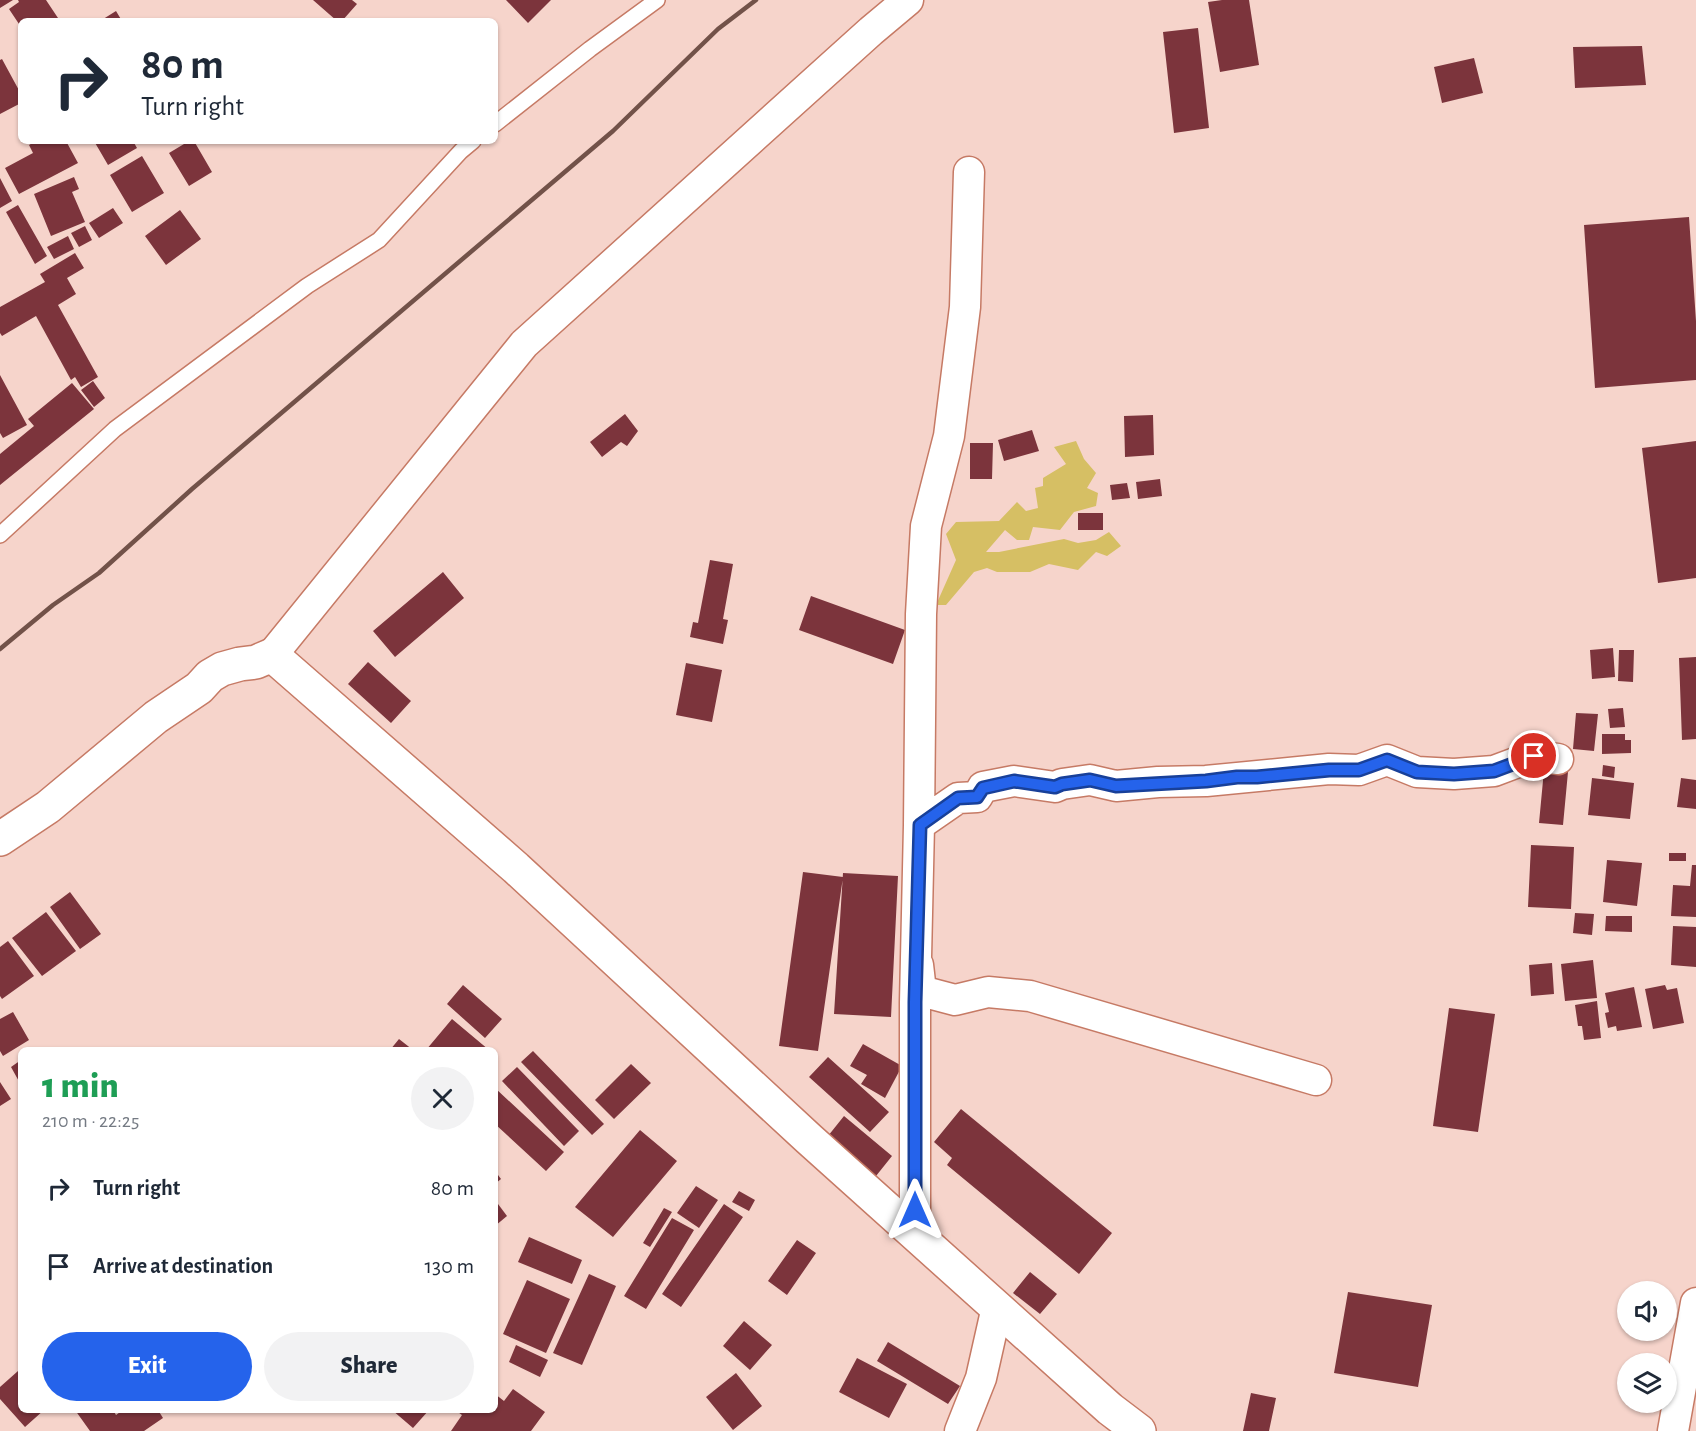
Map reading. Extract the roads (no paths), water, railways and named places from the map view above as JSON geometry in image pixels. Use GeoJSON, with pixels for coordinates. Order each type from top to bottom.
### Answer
{"type":"FeatureCollection","features":[{"type":"Feature","properties":{"kind":"main road"},"geometry":{"type":"LineString","coordinates":[[0,838],[48,807],[156,717],[199,688],[210,676],[222,669],[240,663],[256,662],[272,655],[516,868],[809,1139],[998,1306],[1110,1409],[1139,1431]]}},
{"type":"Feature","properties":{"kind":"street"},"geometry":{"type":"LineString","coordinates":[[272,655],[524,344],[908,0]]}},
{"type":"Feature","properties":{"kind":"street"},"geometry":{"type":"LineString","coordinates":[[915,1233],[921,614],[926,526],[949,436],[965,307],[969,172]]}},
{"type":"Feature","properties":{"kind":"street"},"geometry":{"type":"LineString","coordinates":[[920,825],[958,798],[977,797],[983,788],[1014,781],[1055,787],[1090,780],[1116,786],[1206,781],[1329,770],[1359,770],[1387,760],[1417,772],[1454,774],[1494,771],[1534,756],[1558,759]]}},
{"type":"Feature","properties":{"kind":"street"},"geometry":{"type":"LineString","coordinates":[[917,954],[921,991],[955,1000],[988,992],[1030,996],[1316,1080]]}},
{"type":"Feature","properties":{"kind":"street"},"geometry":{"type":"LineString","coordinates":[[1673,1431],[1696,1303]]}},
{"type":"Feature","properties":{"kind":"street"},"geometry":{"type":"LineString","coordinates":[[960,1431],[981,1378],[998,1306]]}},
{"type":"Feature","properties":{"kind":"lane"},"geometry":{"type":"LineString","coordinates":[[498,122],[657,0]]}},
{"type":"Feature","properties":{"kind":"lane"},"geometry":{"type":"LineString","coordinates":[[0,535],[115,429],[307,286],[379,240],[469,144]]}},
{"type":"Feature","properties":{"kind":"railway"},"geometry":{"type":"LineString","coordinates":[[0,649],[53,605],[99,573],[192,489],[613,131],[718,29],[756,0]]}}]}
